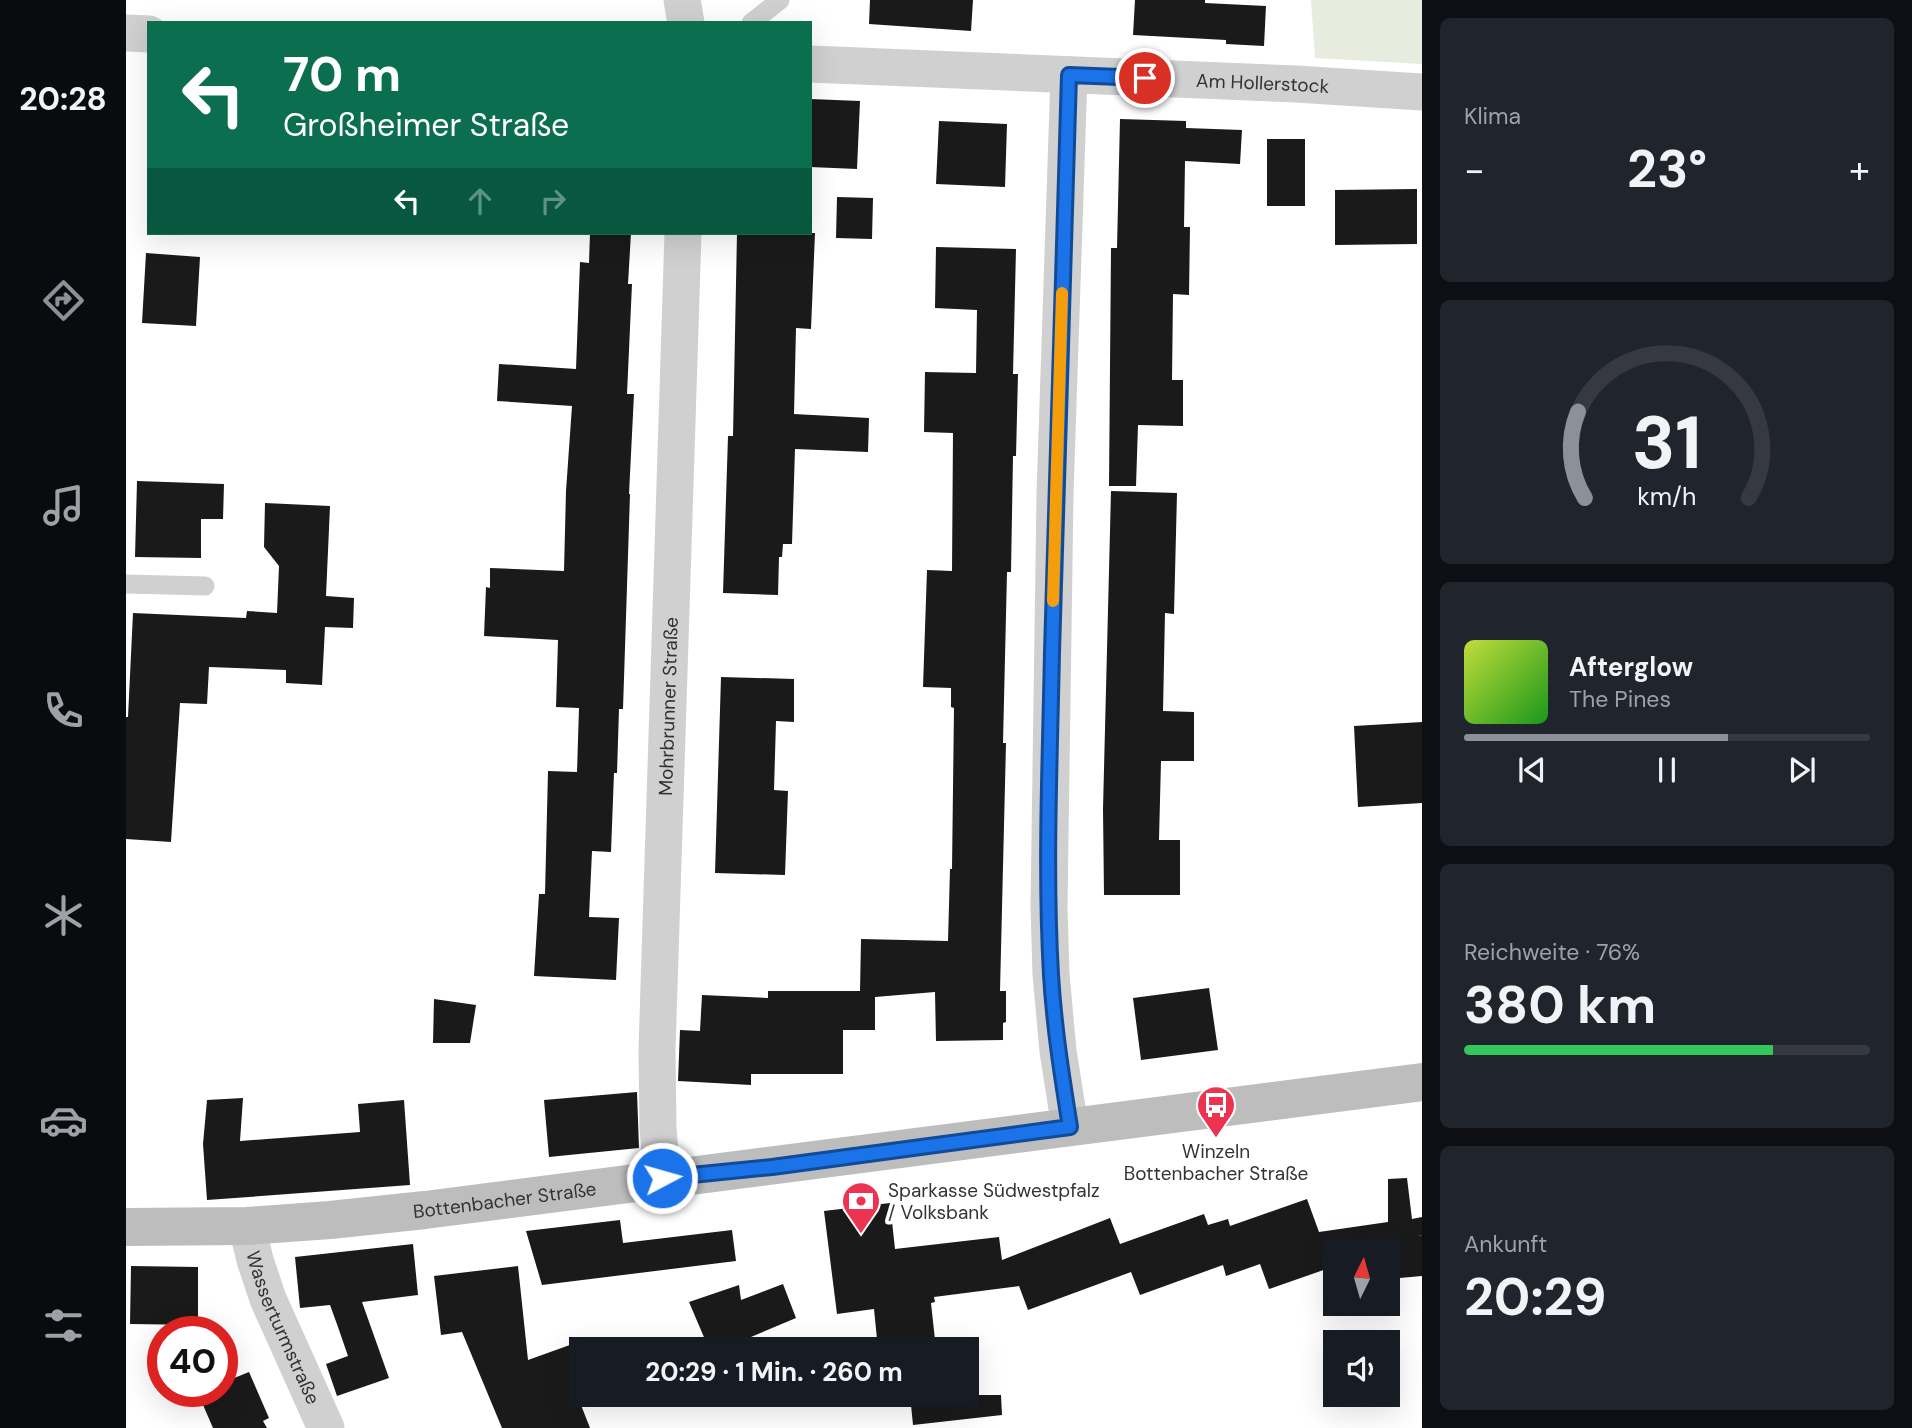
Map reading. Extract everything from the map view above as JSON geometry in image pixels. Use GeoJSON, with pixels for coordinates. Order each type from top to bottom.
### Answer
{"type":"FeatureCollection","features":[{"type":"Feature","properties":{"kind":"street"},"geometry":{"type":"LineString","coordinates":[[682,0],[685,21]]}},
{"type":"Feature","properties":{"kind":"street"},"geometry":{"type":"LineString","coordinates":[[126,33],[147,34]]}},
{"type":"Feature","properties":{"kind":"street","name":"Am Hollerstock"},"geometry":{"type":"LineString","coordinates":[[812,64],[1296,84],[1422,92]]}},
{"type":"Feature","properties":{"kind":"street"},"geometry":{"type":"LineString","coordinates":[[1069,75],[1055,508],[1049,908],[1051,974],[1058,1051],[1070,1127]]}},
{"type":"Feature","properties":{"kind":"street","name":"Mohrbrunner Straße"},"geometry":{"type":"LineString","coordinates":[[662,1178],[657,1050],[684,235]]}},
{"type":"Feature","properties":{"kind":"street","name":"Bottenbacher Straße"},"geometry":{"type":"LineString","coordinates":[[126,1227],[247,1226],[425,1210],[1422,1082]]}},
{"type":"Feature","properties":{"kind":"street","name":"Wasserturmstraße"},"geometry":{"type":"LineString","coordinates":[[247,1226],[268,1299],[326,1428]]}},
{"type":"Feature","properties":{"kind":"lane"},"geometry":{"type":"LineString","coordinates":[[754,21],[780,0]]}},
{"type":"Feature","properties":{"kind":"lane"},"geometry":{"type":"LineString","coordinates":[[126,584],[205,586]]}},
{"type":"Feature","properties":{"kind":"shaded area"},"geometry":{"type":"Polygon","coordinates":[[[1311,0],[1422,0],[1422,64],[1315,58],[1311,0]]]}},
{"type":"Feature","properties":{"kind":"building"},"geometry":{"type":"Polygon","coordinates":[[[870,0],[973,0],[971,31],[869,24],[870,0]]]}},
{"type":"Feature","properties":{"kind":"building"},"geometry":{"type":"Polygon","coordinates":[[[1135,0],[1205,0],[1205,3],[1266,6],[1264,46],[1226,44],[1226,40],[1133,35],[1135,0]]]}},
{"type":"Feature","properties":{"kind":"building"},"geometry":{"type":"Polygon","coordinates":[[[812,99],[860,101],[857,169],[812,167],[812,99]]]}},
{"type":"Feature","properties":{"kind":"building"},"geometry":{"type":"Polygon","coordinates":[[[1120,119],[1186,121],[1186,128],[1242,130],[1240,164],[1185,161],[1184,227],[1190,227],[1189,295],[1173,294],[1172,380],[1183,380],[1183,426],[1138,425],[1136,486],[1109,486],[1111,248],[1117,248],[1120,119]]]}},
{"type":"Feature","properties":{"kind":"building"},"geometry":{"type":"Polygon","coordinates":[[[939,121],[1007,124],[1005,187],[936,184],[939,121]]]}},
{"type":"Feature","properties":{"kind":"building"},"geometry":{"type":"Polygon","coordinates":[[[1267,139],[1305,139],[1305,206],[1267,206],[1267,139]]]}},
{"type":"Feature","properties":{"kind":"building"},"geometry":{"type":"Polygon","coordinates":[[[1417,189],[1417,244],[1335,245],[1335,190],[1417,189]]]}},
{"type":"Feature","properties":{"kind":"building"},"geometry":{"type":"Polygon","coordinates":[[[837,197],[873,198],[872,239],[836,238],[837,197]]]}},
{"type":"Feature","properties":{"kind":"building"},"geometry":{"type":"Polygon","coordinates":[[[815,233],[811,329],[796,328],[794,414],[869,418],[868,452],[795,449],[792,544],[783,544],[782,557],[779,557],[778,595],[723,593],[728,436],[733,436],[737,235],[815,233]]]}},
{"type":"Feature","properties":{"kind":"building"},"geometry":{"type":"Polygon","coordinates":[[[590,235],[631,235],[628,284],[632,284],[627,394],[634,394],[623,709],[619,709],[611,852],[592,851],[589,917],[619,918],[616,980],[534,976],[539,894],[545,894],[548,771],[577,772],[579,708],[556,707],[558,640],[484,636],[486,587],[490,588],[490,568],[564,571],[572,406],[497,401],[499,364],[576,369],[580,262],[589,263],[590,235]]]}},
{"type":"Feature","properties":{"kind":"building"},"geometry":{"type":"Polygon","coordinates":[[[936,247],[1016,249],[1013,374],[1018,374],[1016,456],[1013,456],[1011,572],[1007,572],[1003,743],[1006,743],[1000,991],[1006,991],[1006,1022],[1003,1023],[1003,1040],[936,1041],[935,992],[875,997],[875,1030],[843,1030],[843,1074],[751,1074],[751,1085],[678,1081],[680,1030],[700,1031],[702,995],[768,998],[768,991],[860,991],[861,939],[948,941],[952,869],[954,708],[951,707],[951,688],[923,687],[927,570],[952,571],[953,433],[924,432],[925,372],[976,373],[977,310],[935,308],[936,247]]]}},
{"type":"Feature","properties":{"kind":"building"},"geometry":{"type":"Polygon","coordinates":[[[146,253],[200,257],[196,326],[142,323],[146,253]]]}},
{"type":"Feature","properties":{"kind":"building"},"geometry":{"type":"Polygon","coordinates":[[[137,481],[224,484],[223,519],[201,519],[201,558],[135,557],[137,481]]]}},
{"type":"Feature","properties":{"kind":"building"},"geometry":{"type":"Polygon","coordinates":[[[1111,491],[1177,493],[1174,614],[1165,613],[1163,711],[1194,712],[1194,761],[1161,761],[1159,840],[1180,840],[1180,895],[1104,895],[1103,809],[1111,491]]]}},
{"type":"Feature","properties":{"kind":"building"},"geometry":{"type":"Polygon","coordinates":[[[265,503],[330,506],[326,596],[354,598],[353,628],[325,627],[322,685],[286,683],[286,670],[209,667],[207,704],[180,703],[171,842],[126,839],[126,717],[133,613],[246,618],[247,611],[277,613],[279,566],[264,547],[265,503]]]}},
{"type":"Feature","properties":{"kind":"building"},"geometry":{"type":"Polygon","coordinates":[[[721,677],[794,679],[794,722],[776,721],[774,790],[788,791],[785,875],[715,873],[721,677]]]}},
{"type":"Feature","properties":{"kind":"building"},"geometry":{"type":"Polygon","coordinates":[[[1422,722],[1422,803],[1358,807],[1354,726],[1422,722]]]}},
{"type":"Feature","properties":{"kind":"building"},"geometry":{"type":"Polygon","coordinates":[[[1209,988],[1218,1050],[1141,1060],[1133,998],[1209,988]]]}},
{"type":"Feature","properties":{"kind":"building"},"geometry":{"type":"Polygon","coordinates":[[[434,999],[476,1005],[470,1043],[433,1043],[434,999]]]}},
{"type":"Feature","properties":{"kind":"building"},"geometry":{"type":"Polygon","coordinates":[[[637,1092],[639,1148],[549,1157],[544,1100],[637,1092]]]}},
{"type":"Feature","properties":{"kind":"building"},"geometry":{"type":"Polygon","coordinates":[[[243,1098],[240,1141],[360,1132],[358,1104],[404,1100],[410,1185],[207,1200],[203,1144],[207,1100],[243,1098]]]}},
{"type":"Feature","properties":{"kind":"building"},"geometry":{"type":"Polygon","coordinates":[[[1407,1178],[1412,1219],[1422,1217],[1422,1276],[1400,1278],[1400,1239],[1323,1239],[1323,1270],[1269,1289],[1260,1264],[1226,1276],[1223,1265],[1140,1295],[1131,1272],[1028,1310],[1019,1286],[934,1297],[935,1302],[931,1303],[935,1337],[877,1337],[874,1309],[837,1314],[824,1211],[890,1203],[895,1249],[999,1237],[1002,1260],[1110,1218],[1120,1244],[1204,1214],[1208,1225],[1228,1219],[1230,1226],[1307,1199],[1319,1232],[1388,1222],[1388,1179],[1407,1178]]]}},
{"type":"Feature","properties":{"kind":"building"},"geometry":{"type":"Polygon","coordinates":[[[620,1220],[623,1243],[732,1230],[736,1261],[542,1285],[526,1231],[620,1220]]]}},
{"type":"Feature","properties":{"kind":"building"},"geometry":{"type":"Polygon","coordinates":[[[413,1244],[418,1295],[362,1302],[389,1378],[337,1396],[326,1364],[348,1356],[330,1305],[300,1308],[295,1257],[413,1244]]]}},
{"type":"Feature","properties":{"kind":"building"},"geometry":{"type":"Polygon","coordinates":[[[131,1266],[198,1267],[198,1316],[147,1316],[147,1324],[130,1324],[131,1266]]]}},
{"type":"Feature","properties":{"kind":"building"},"geometry":{"type":"Polygon","coordinates":[[[518,1266],[528,1360],[569,1345],[569,1407],[582,1407],[590,1428],[502,1428],[462,1332],[441,1335],[434,1276],[518,1266]]]}},
{"type":"Feature","properties":{"kind":"building"},"geometry":{"type":"Polygon","coordinates":[[[783,1284],[796,1318],[751,1337],[704,1337],[689,1302],[739,1285],[741,1300],[783,1284]]]}},
{"type":"Feature","properties":{"kind":"building"},"geometry":{"type":"Polygon","coordinates":[[[249,1372],[269,1418],[263,1421],[267,1428],[213,1428],[204,1407],[238,1407],[238,1376],[249,1372]]]}},
{"type":"Feature","properties":{"kind":"building"},"geometry":{"type":"Polygon","coordinates":[[[979,1395],[1001,1395],[1002,1415],[913,1425],[911,1407],[979,1407],[979,1395]]]}},
{"type":"Feature","properties":{"kind":"slow traffic"},"geometry":{"type":"LineString","coordinates":[[1053,601],[1062,293]]}},
{"type":"Feature","properties":{"kind":"place","name":"Winzeln Bottenbacher Straße"},"geometry":{"type":"Point","coordinates":[1216,1139]}},
{"type":"Feature","properties":{"kind":"place","name":"Sparkasse Südwestpfalz / Volksbank"},"geometry":{"type":"Point","coordinates":[861,1235]}},
{"type":"Feature","properties":{"kind":"route"},"geometry":{"type":"LineString","coordinates":[[662,1178],[772,1167],[1070,1127],[1058,1051],[1051,974],[1049,908],[1055,494],[1069,75],[1145,78]]}}]}
